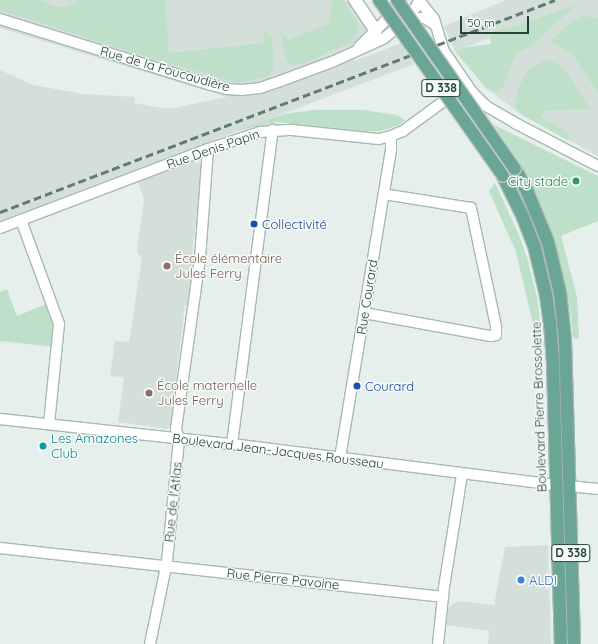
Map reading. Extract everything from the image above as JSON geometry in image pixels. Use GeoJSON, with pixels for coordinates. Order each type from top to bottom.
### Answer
{"type":"FeatureCollection","features":[{"type":"Feature","properties":{"kind":"main road","name":"Boulevard Pierre Brossolette"},"geometry":{"type":"LineString","coordinates":[[380,0],[503,176],[523,217],[534,245],[546,295],[554,362],[561,644]]}},
{"type":"Feature","properties":{"kind":"main road","name":"Boulevard Pierre Brossolette"},"geometry":{"type":"LineString","coordinates":[[396,0],[515,169],[530,196],[548,242],[560,293],[565,340],[574,644]]}},
{"type":"Feature","properties":{"kind":"street"},"geometry":{"type":"LineString","coordinates":[[355,0],[376,31],[386,34],[393,31]]}},
{"type":"Feature","properties":{"kind":"street","name":"Rue de la Foucaudière"},"geometry":{"type":"LineString","coordinates":[[351,53],[376,31],[401,0]]}},
{"type":"Feature","properties":{"kind":"street","name":"Rue de la Foucaudière"},"geometry":{"type":"LineString","coordinates":[[0,19],[227,89],[260,88],[383,39],[393,31],[417,6],[419,0]]}},
{"type":"Feature","properties":{"kind":"street","name":"Rue de la Foucaudière"},"geometry":{"type":"LineString","coordinates":[[419,0],[434,19],[444,51],[478,98],[494,111],[598,166]]}},
{"type":"Feature","properties":{"kind":"street"},"geometry":{"type":"LineString","coordinates":[[402,22],[412,18],[425,18],[436,26]]}},
{"type":"Feature","properties":{"kind":"street","name":"Rue Denis Papin"},"geometry":{"type":"LineString","coordinates":[[0,228],[237,138],[273,130],[326,132],[379,139],[391,136],[404,131],[467,84]]}},
{"type":"Feature","properties":{"kind":"street"},"geometry":{"type":"LineString","coordinates":[[232,444],[273,130]]}},
{"type":"Feature","properties":{"kind":"street","name":"Rue Courard"},"geometry":{"type":"LineString","coordinates":[[340,458],[391,150],[391,136]]}},
{"type":"Feature","properties":{"kind":"street","name":"Rue de l'Atlas"},"geometry":{"type":"LineString","coordinates":[[150,644],[166,565],[179,439],[176,429],[200,258],[208,149]]}},
{"type":"Feature","properties":{"kind":"street"},"geometry":{"type":"LineString","coordinates":[[364,313],[491,336],[496,334],[496,326],[471,208],[384,194]]}},
{"type":"Feature","properties":{"kind":"street"},"geometry":{"type":"LineString","coordinates":[[21,220],[59,324],[49,424]]}},
{"type":"Feature","properties":{"kind":"street","name":"Boulevard Jean-Jacques Rousseau"},"geometry":{"type":"LineString","coordinates":[[0,419],[232,444],[556,485]]}},
{"type":"Feature","properties":{"kind":"street"},"geometry":{"type":"LineString","coordinates":[[438,644],[443,597],[462,474]]}},
{"type":"Feature","properties":{"kind":"street"},"geometry":{"type":"LineString","coordinates":[[569,486],[598,488]]}},
{"type":"Feature","properties":{"kind":"street","name":"Rue Pierre Pavoine"},"geometry":{"type":"LineString","coordinates":[[0,548],[166,565],[443,597]]}},
{"type":"Feature","properties":{"kind":"shaded area"},"geometry":{"type":"Polygon","coordinates":[[[0,0],[355,0],[373,28],[351,53],[354,61],[401,43],[414,64],[0,221],[0,70],[33,85],[84,94],[135,97],[134,103],[163,108],[173,108],[227,97],[0,28],[0,0]]]}},
{"type":"Feature","properties":{"kind":"shaded area"},"geometry":{"type":"Polygon","coordinates":[[[506,0],[598,0],[598,156],[520,114],[486,88],[455,51],[444,26],[506,0]],[[490,38],[464,48],[491,44],[490,38]]]}},
{"type":"Feature","properties":{"kind":"shaded area","name":"École élémentaire Jules Ferry"},"geometry":{"type":"Polygon","coordinates":[[[198,160],[204,164],[191,260],[194,261],[189,294],[189,305],[185,305],[171,425],[167,429],[118,422],[124,377],[110,376],[115,341],[129,342],[142,258],[137,252],[144,199],[138,182],[198,160]]]}},
{"type":"Feature","properties":{"kind":"shaded area"},"geometry":{"type":"Polygon","coordinates":[[[548,545],[551,644],[488,644],[489,631],[446,625],[448,608],[458,601],[494,605],[505,547],[548,545]]]}},
{"type":"Feature","properties":{"kind":"green space"},"geometry":{"type":"Polygon","coordinates":[[[0,0],[38,0],[57,7],[66,7],[79,0],[165,0],[169,53],[264,43],[264,32],[268,32],[272,37],[274,68],[268,76],[244,82],[234,82],[140,55],[0,10],[0,0]]]}},
{"type":"Feature","properties":{"kind":"green space"},"geometry":{"type":"Polygon","coordinates":[[[330,0],[343,0],[358,23],[357,34],[349,43],[312,60],[295,65],[288,62],[284,53],[281,31],[288,40],[329,24],[332,3],[330,0]]]}},
{"type":"Feature","properties":{"kind":"green space"},"geometry":{"type":"Polygon","coordinates":[[[576,4],[533,45],[519,52],[514,58],[504,85],[498,92],[486,88],[455,51],[468,47],[491,44],[489,33],[534,20],[576,4]]]}},
{"type":"Feature","properties":{"kind":"green space"},"geometry":{"type":"Polygon","coordinates":[[[582,16],[598,18],[598,93],[573,55],[550,42],[568,24],[582,16]]]}},
{"type":"Feature","properties":{"kind":"green space"},"geometry":{"type":"Polygon","coordinates":[[[547,60],[556,63],[565,70],[590,109],[544,111],[541,117],[570,134],[567,140],[521,114],[515,106],[517,91],[526,72],[533,66],[547,60]]]}},
{"type":"Feature","properties":{"kind":"green space"},"geometry":{"type":"Polygon","coordinates":[[[314,110],[363,110],[397,115],[405,120],[399,125],[381,131],[360,131],[276,122],[228,133],[284,114],[314,110]]]}},
{"type":"Feature","properties":{"kind":"green space"},"geometry":{"type":"Polygon","coordinates":[[[494,125],[598,176],[598,221],[561,236],[577,297],[579,338],[573,339],[571,316],[564,280],[549,226],[525,173],[494,125]]]}},
{"type":"Feature","properties":{"kind":"green space"},"geometry":{"type":"Polygon","coordinates":[[[495,183],[519,235],[528,261],[537,297],[543,345],[538,345],[516,252],[489,191],[495,183]]]}},
{"type":"Feature","properties":{"kind":"green space"},"geometry":{"type":"Polygon","coordinates":[[[7,289],[17,316],[51,302],[59,324],[56,347],[0,341],[0,292],[7,289]]]}},
{"type":"Feature","properties":{"kind":"railway"},"geometry":{"type":"LineString","coordinates":[[0,212],[555,0]]}},
{"type":"Feature","properties":{"kind":"place","name":"City stade"},"geometry":{"type":"Point","coordinates":[576,181]}},
{"type":"Feature","properties":{"kind":"place","name":"Collectivité"},"geometry":{"type":"Point","coordinates":[254,224]}},
{"type":"Feature","properties":{"kind":"place","name":"École élémentaire Jules Ferry"},"geometry":{"type":"Point","coordinates":[167,266]}},
{"type":"Feature","properties":{"kind":"place","name":"Courard"},"geometry":{"type":"Point","coordinates":[357,386]}},
{"type":"Feature","properties":{"kind":"place","name":"École maternelle Jules Ferry"},"geometry":{"type":"Point","coordinates":[149,393]}},
{"type":"Feature","properties":{"kind":"place","name":"Les Amazones Club"},"geometry":{"type":"Point","coordinates":[43,446]}},
{"type":"Feature","properties":{"kind":"place","name":"ALDI"},"geometry":{"type":"Point","coordinates":[521,580]}}]}
